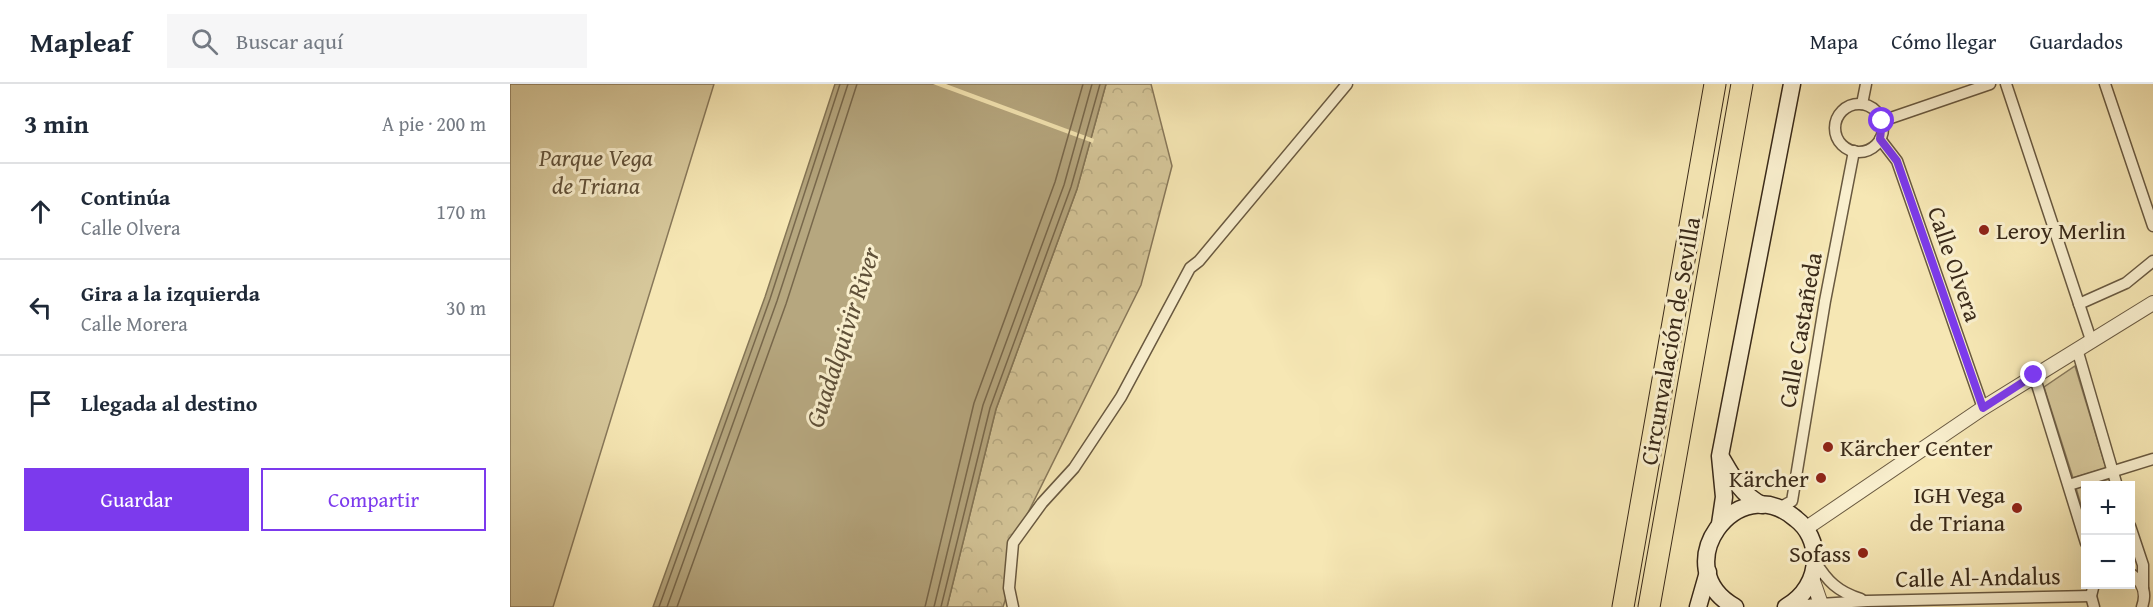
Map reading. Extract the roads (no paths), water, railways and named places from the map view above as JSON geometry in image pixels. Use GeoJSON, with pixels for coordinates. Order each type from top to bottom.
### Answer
{"type":"FeatureCollection","features":[{"type":"Feature","properties":{"kind":"highway","name":"Circunvalación de Sevilla"},"geometry":{"type":"LineString","coordinates":[[1649,607],[1742,84]]}},
{"type":"Feature","properties":{"kind":"highway","name":"Circunvalación de Sevilla"},"geometry":{"type":"LineString","coordinates":[[1623,607],[1715,86]]}},
{"type":"Feature","properties":{"kind":"main road"},"geometry":{"type":"LineString","coordinates":[[1698,607],[1708,572],[1707,551],[1720,524],[1724,497],[1720,456],[1792,84]]}},
{"type":"Feature","properties":{"kind":"main road"},"geometry":{"type":"LineString","coordinates":[[1720,456],[1737,484],[1751,499],[1762,505],[1779,508],[1794,516],[1805,528],[1813,544],[1813,569],[1803,594],[1787,606]]}},
{"type":"Feature","properties":{"kind":"main road"},"geometry":{"type":"LineString","coordinates":[[1720,524],[1735,512],[1762,505]]}},
{"type":"Feature","properties":{"kind":"main road"},"geometry":{"type":"LineString","coordinates":[[1708,572],[1716,590],[1736,607]]}},
{"type":"Feature","properties":{"kind":"street"},"geometry":{"type":"LineString","coordinates":[[1013,607],[1009,588],[1013,543],[1042,503],[1074,468],[1121,397],[1190,268],[1199,261],[1347,84]]}},
{"type":"Feature","properties":{"kind":"street"},"geometry":{"type":"LineString","coordinates":[[1862,104],[1866,84]]}},
{"type":"Feature","properties":{"kind":"street"},"geometry":{"type":"LineString","coordinates":[[1882,121],[1990,84]]}},
{"type":"Feature","properties":{"kind":"street"},"geometry":{"type":"LineString","coordinates":[[2006,84],[2091,340]]}},
{"type":"Feature","properties":{"kind":"street"},"geometry":{"type":"LineString","coordinates":[[2105,84],[2152,221]]}},
{"type":"Feature","properties":{"kind":"street"},"geometry":{"type":"LineString","coordinates":[[1862,104],[1875,110],[1882,121],[1880,139],[1869,150],[1854,151],[1841,144],[1834,131],[1835,123],[1842,110],[1848,106],[1862,104]]}},
{"type":"Feature","properties":{"kind":"street","name":"Calle Olvera"},"geometry":{"type":"LineString","coordinates":[[1880,139],[1897,161],[1983,408]]}},
{"type":"Feature","properties":{"kind":"street","name":"Calle Castañeda"},"geometry":{"type":"LineString","coordinates":[[1779,508],[1792,501],[1825,301],[1854,151]]}},
{"type":"Feature","properties":{"kind":"street"},"geometry":{"type":"LineString","coordinates":[[2079,304],[2126,283],[2153,261]]}},
{"type":"Feature","properties":{"kind":"street"},"geometry":{"type":"LineString","coordinates":[[1805,528],[1983,408],[2148,306],[2153,292]]}},
{"type":"Feature","properties":{"kind":"street"},"geometry":{"type":"LineString","coordinates":[[2077,349],[2116,481]]}},
{"type":"Feature","properties":{"kind":"street"},"geometry":{"type":"LineString","coordinates":[[2034,375],[2083,535]]}},
{"type":"Feature","properties":{"kind":"street"},"geometry":{"type":"LineString","coordinates":[[2069,485],[2153,459]]}},
{"type":"Feature","properties":{"kind":"street"},"geometry":{"type":"LineString","coordinates":[[2133,535],[2143,565],[2147,590],[2142,607]]}},
{"type":"Feature","properties":{"kind":"street"},"geometry":{"type":"LineString","coordinates":[[1813,569],[1822,606]]}},
{"type":"Feature","properties":{"kind":"street","name":"Calle Al-Andalus"},"geometry":{"type":"LineString","coordinates":[[1813,569],[1847,595],[1867,601]]}},
{"type":"Feature","properties":{"kind":"street"},"geometry":{"type":"LineString","coordinates":[[2135,577],[2147,590]]}},
{"type":"Feature","properties":{"kind":"street"},"geometry":{"type":"LineString","coordinates":[[2092,590],[2094,607]]}},
{"type":"Feature","properties":{"kind":"street","name":"Calle Al-Andalus"},"geometry":{"type":"LineString","coordinates":[[1787,606],[1822,606],[1867,601],[2092,590]]}},
{"type":"Feature","properties":{"kind":"water","name":"Guadalquivir River"},"geometry":{"type":"Polygon","coordinates":[[[835,84],[1106,84],[1077,189],[996,409],[947,607],[653,607],[765,297],[835,84]]]}},
{"type":"Feature","properties":{"kind":"place","name":"Leroy Merlin"},"geometry":{"type":"Point","coordinates":[1984,230]}},
{"type":"Feature","properties":{"kind":"place","name":"Kärcher Center"},"geometry":{"type":"Point","coordinates":[1828,447]}},
{"type":"Feature","properties":{"kind":"place","name":"Kärcher"},"geometry":{"type":"Point","coordinates":[1821,478]}},
{"type":"Feature","properties":{"kind":"place","name":"IGH Vega de Triana"},"geometry":{"type":"Point","coordinates":[2017,508]}},
{"type":"Feature","properties":{"kind":"place","name":"Sofass"},"geometry":{"type":"Point","coordinates":[1863,553]}},
{"type":"Feature","properties":{"kind":"park label","name":"Parque Vega de Triana"},"geometry":{"type":"Point","coordinates":[596,171]}}]}
